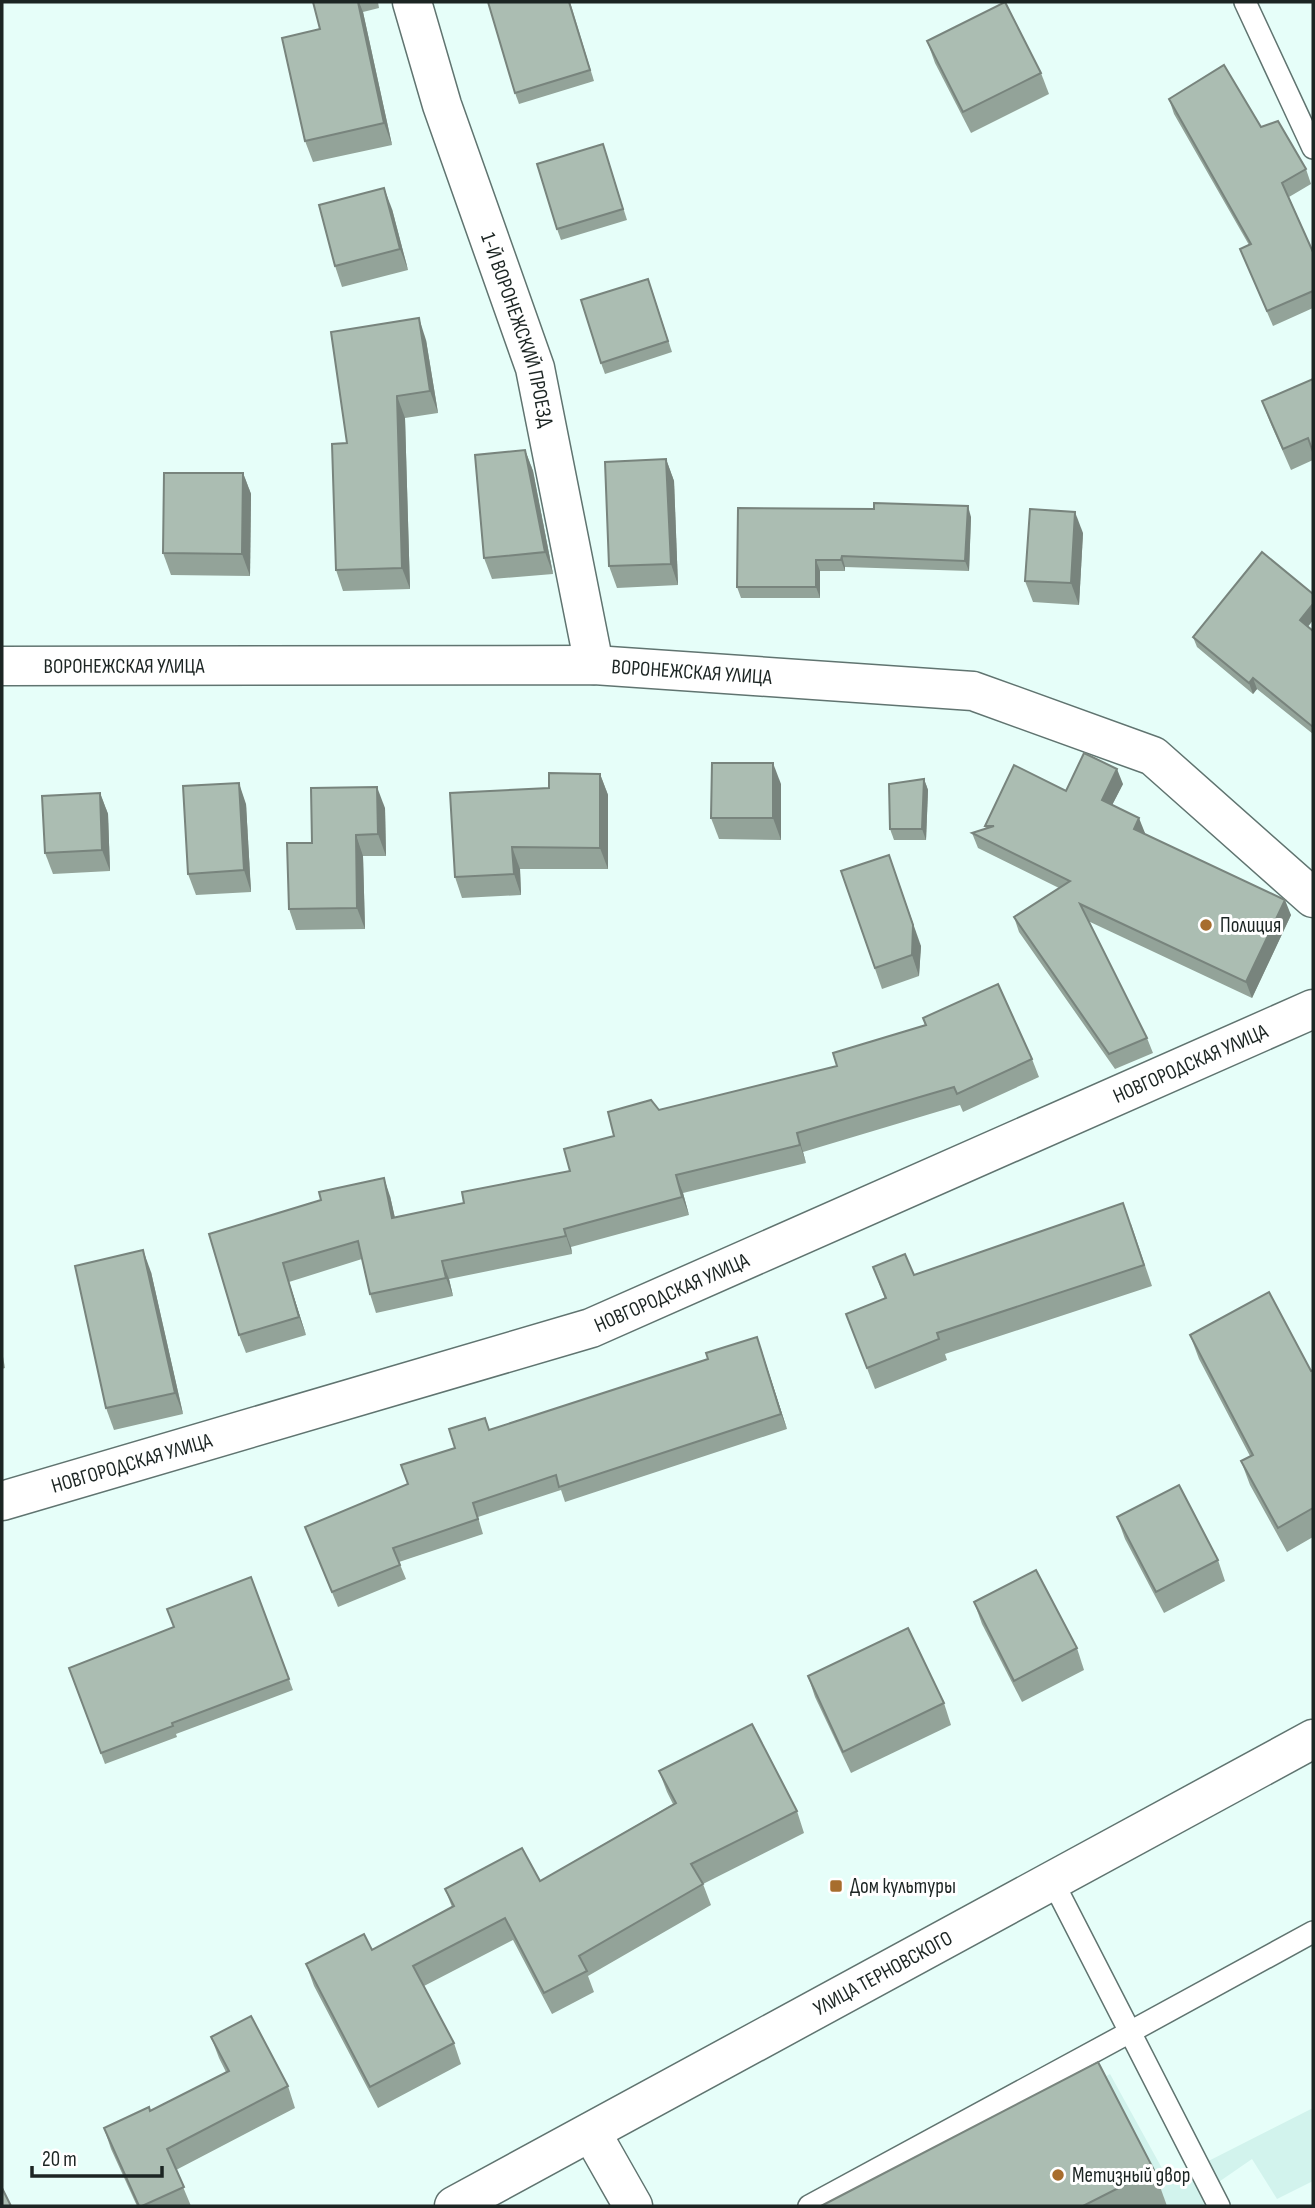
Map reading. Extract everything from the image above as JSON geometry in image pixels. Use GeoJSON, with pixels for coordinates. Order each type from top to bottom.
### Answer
{"type":"FeatureCollection","features":[{"type":"Feature","properties":{"kind":"street","name":"1-Й ВОРОНЕЖСКИЙ ПРОЕЗД"},"geometry":{"type":"LineString","coordinates":[[412,2],[442,105],[535,368],[594,665]]}},
{"type":"Feature","properties":{"kind":"street","name":"ВОРОНЕЖСКАЯ УЛИЦА"},"geometry":{"type":"LineString","coordinates":[[2,666],[594,665],[973,691],[1153,755],[1313,898]]}},
{"type":"Feature","properties":{"kind":"street","name":"НОВГОРОДСКАЯ УЛИЦА"},"geometry":{"type":"LineString","coordinates":[[2,1501],[591,1328],[1313,1009]]}},
{"type":"Feature","properties":{"kind":"street","name":"УЛИЦА ТЕРНОВСКОГО"},"geometry":{"type":"LineString","coordinates":[[454,2206],[1313,1739]]}},
{"type":"Feature","properties":{"kind":"street"},"geometry":{"type":"LineString","coordinates":[[591,2132],[633,2206]]}},
{"type":"Feature","properties":{"kind":"lane"},"geometry":{"type":"LineString","coordinates":[[1245,2],[1313,148]]}},
{"type":"Feature","properties":{"kind":"lane"},"geometry":{"type":"LineString","coordinates":[[1053,1882],[1219,2206]]}},
{"type":"Feature","properties":{"kind":"lane"},"geometry":{"type":"LineString","coordinates":[[809,2206],[1313,1932]]}},
{"type":"Feature","properties":{"kind":"shaded area"},"geometry":{"type":"Polygon","coordinates":[[[1110,2074],[1169,2181],[1313,2108],[1313,2181],[1277,2199],[1252,2159],[1210,2188],[1218,2206],[863,2206],[1110,2074]]]}},
{"type":"Feature","properties":{"kind":"building"},"geometry":{"type":"Polygon","coordinates":[[[313,2],[358,2],[384,123],[305,141],[282,38],[320,29],[313,2]]]}},
{"type":"Feature","properties":{"kind":"building"},"geometry":{"type":"Polygon","coordinates":[[[488,2],[569,2],[590,70],[515,93],[488,2]]]}},
{"type":"Feature","properties":{"kind":"building"},"geometry":{"type":"Polygon","coordinates":[[[1005,2],[1041,73],[963,112],[927,41],[1005,2]]]}},
{"type":"Feature","properties":{"kind":"building"},"geometry":{"type":"Polygon","coordinates":[[[1224,65],[1261,127],[1278,121],[1306,169],[1282,183],[1313,252],[1313,291],[1267,311],[1240,249],[1251,244],[1169,99],[1224,65]]]}},
{"type":"Feature","properties":{"kind":"building"},"geometry":{"type":"Polygon","coordinates":[[[603,144],[623,209],[557,229],[537,164],[603,144]]]}},
{"type":"Feature","properties":{"kind":"building"},"geometry":{"type":"Polygon","coordinates":[[[384,188],[400,249],[335,266],[319,205],[384,188]]]}},
{"type":"Feature","properties":{"kind":"building"},"geometry":{"type":"Polygon","coordinates":[[[648,279],[668,341],[601,363],[581,300],[648,279]]]}},
{"type":"Feature","properties":{"kind":"building"},"geometry":{"type":"Polygon","coordinates":[[[419,318],[430,391],[397,396],[402,568],[336,570],[332,444],[347,443],[331,332],[419,318]]]}},
{"type":"Feature","properties":{"kind":"building"},"geometry":{"type":"Polygon","coordinates":[[[1313,379],[1313,452],[1308,438],[1283,449],[1262,401],[1313,379]]]}},
{"type":"Feature","properties":{"kind":"building"},"geometry":{"type":"Polygon","coordinates":[[[525,450],[545,552],[484,558],[475,455],[525,450]]]}},
{"type":"Feature","properties":{"kind":"building"},"geometry":{"type":"Polygon","coordinates":[[[666,459],[671,564],[609,566],[605,462],[666,459]]]}},
{"type":"Feature","properties":{"kind":"building"},"geometry":{"type":"Polygon","coordinates":[[[164,473],[243,473],[242,554],[163,553],[164,473]]]}},
{"type":"Feature","properties":{"kind":"building"},"geometry":{"type":"Polygon","coordinates":[[[874,503],[968,506],[965,561],[842,556],[841,560],[816,560],[816,587],[737,587],[738,508],[874,509],[874,503]]]}},
{"type":"Feature","properties":{"kind":"building"},"geometry":{"type":"Polygon","coordinates":[[[1030,509],[1075,512],[1071,583],[1025,581],[1030,509]]]}},
{"type":"Feature","properties":{"kind":"building"},"geometry":{"type":"Polygon","coordinates":[[[1262,552],[1313,594],[1313,604],[1300,620],[1313,631],[1313,727],[1253,678],[1249,683],[1193,637],[1262,552]]]}},
{"type":"Feature","properties":{"kind":"building"},"geometry":{"type":"Polygon","coordinates":[[[1084,753],[1117,769],[1102,800],[1139,818],[1134,829],[1285,900],[1246,982],[1080,904],[1147,1038],[1109,1054],[1014,917],[1070,881],[972,833],[994,826],[985,826],[1014,765],[1066,791],[1084,753]]]}},
{"type":"Feature","properties":{"kind":"building"},"geometry":{"type":"Polygon","coordinates":[[[712,763],[773,763],[773,818],[711,818],[712,763]]]}},
{"type":"Feature","properties":{"kind":"building"},"geometry":{"type":"Polygon","coordinates":[[[549,773],[600,774],[600,848],[512,847],[514,874],[455,877],[450,793],[549,788],[549,773]]]}},
{"type":"Feature","properties":{"kind":"building"},"geometry":{"type":"Polygon","coordinates":[[[924,779],[922,829],[890,829],[889,784],[924,779]]]}},
{"type":"Feature","properties":{"kind":"building"},"geometry":{"type":"Polygon","coordinates":[[[239,783],[244,870],[188,874],[183,786],[239,783]]]}},
{"type":"Feature","properties":{"kind":"building"},"geometry":{"type":"Polygon","coordinates":[[[377,787],[378,834],[356,835],[357,908],[289,909],[287,843],[312,843],[311,788],[377,787]]]}},
{"type":"Feature","properties":{"kind":"building"},"geometry":{"type":"Polygon","coordinates":[[[100,793],[102,850],[45,853],[42,796],[100,793]]]}},
{"type":"Feature","properties":{"kind":"building"},"geometry":{"type":"Polygon","coordinates":[[[889,855],[913,925],[912,955],[875,968],[841,871],[889,855]]]}},
{"type":"Feature","properties":{"kind":"building"},"geometry":{"type":"Polygon","coordinates":[[[998,984],[1032,1059],[957,1094],[954,1087],[797,1133],[800,1145],[676,1175],[682,1197],[564,1229],[566,1236],[442,1261],[446,1278],[370,1294],[358,1241],[283,1263],[299,1317],[239,1335],[209,1234],[321,1200],[319,1192],[384,1178],[392,1218],[464,1203],[462,1192],[570,1171],[564,1149],[614,1136],[608,1112],[651,1100],[659,1110],[837,1066],[833,1053],[926,1025],[923,1018],[998,984]]]}},
{"type":"Feature","properties":{"kind":"building"},"geometry":{"type":"Polygon","coordinates":[[[1123,1203],[1144,1265],[937,1333],[939,1339],[867,1368],[846,1314],[886,1298],[873,1267],[905,1254],[914,1275],[1123,1203]]]}},
{"type":"Feature","properties":{"kind":"building"},"geometry":{"type":"Polygon","coordinates":[[[143,1250],[175,1393],[106,1408],[75,1266],[143,1250]]]}},
{"type":"Feature","properties":{"kind":"building"},"geometry":{"type":"Polygon","coordinates":[[[1269,1292],[1311,1371],[1313,1370],[1313,1508],[1278,1528],[1241,1461],[1253,1455],[1190,1335],[1269,1292]]]}},
{"type":"Feature","properties":{"kind":"building"},"geometry":{"type":"Polygon","coordinates":[[[757,1337],[781,1414],[559,1487],[556,1475],[473,1503],[478,1519],[393,1548],[400,1565],[332,1592],[305,1527],[408,1484],[401,1465],[455,1448],[449,1429],[485,1418],[489,1430],[708,1359],[706,1353],[757,1337]]]}},
{"type":"Feature","properties":{"kind":"building"},"geometry":{"type":"Polygon","coordinates":[[[1179,1485],[1218,1560],[1156,1592],[1117,1517],[1179,1485]]]}},
{"type":"Feature","properties":{"kind":"building"},"geometry":{"type":"Polygon","coordinates":[[[1036,1570],[1077,1648],[1014,1681],[974,1602],[1036,1570]]]}},
{"type":"Feature","properties":{"kind":"building"},"geometry":{"type":"Polygon","coordinates":[[[251,1577],[289,1679],[101,1753],[69,1668],[174,1627],[167,1609],[251,1577]]]}},
{"type":"Feature","properties":{"kind":"building"},"geometry":{"type":"Polygon","coordinates":[[[908,1628],[944,1703],[843,1752],[808,1676],[908,1628]]]}},
{"type":"Feature","properties":{"kind":"building"},"geometry":{"type":"Polygon","coordinates":[[[752,1724],[797,1811],[691,1864],[703,1884],[579,1956],[587,1971],[544,1993],[505,1918],[413,1966],[454,2043],[370,2087],[306,1964],[364,1934],[372,1950],[454,1906],[445,1889],[522,1848],[540,1881],[676,1803],[659,1771],[752,1724]]]}},
{"type":"Feature","properties":{"kind":"building"},"geometry":{"type":"Polygon","coordinates":[[[251,2016],[288,2086],[167,2149],[184,2187],[139,2206],[104,2128],[149,2107],[150,2111],[229,2071],[211,2037],[251,2016]]]}},
{"type":"Feature","properties":{"kind":"building"},"geometry":{"type":"Polygon","coordinates":[[[1098,2062],[1154,2170],[1083,2206],[821,2206],[1098,2062]]]}},
{"type":"Feature","properties":{"kind":"building"},"geometry":{"type":"Polygon","coordinates":[[[2,2188],[11,2206],[2,2206],[2,2188]]]}},
{"type":"Feature","properties":{"kind":"place","name":"Полиция"},"geometry":{"type":"Point","coordinates":[1206,925]}},
{"type":"Feature","properties":{"kind":"place","name":"Дом культуры"},"geometry":{"type":"Point","coordinates":[836,1886]}},
{"type":"Feature","properties":{"kind":"place","name":"Метизный двор"},"geometry":{"type":"Point","coordinates":[1058,2175]}}]}
